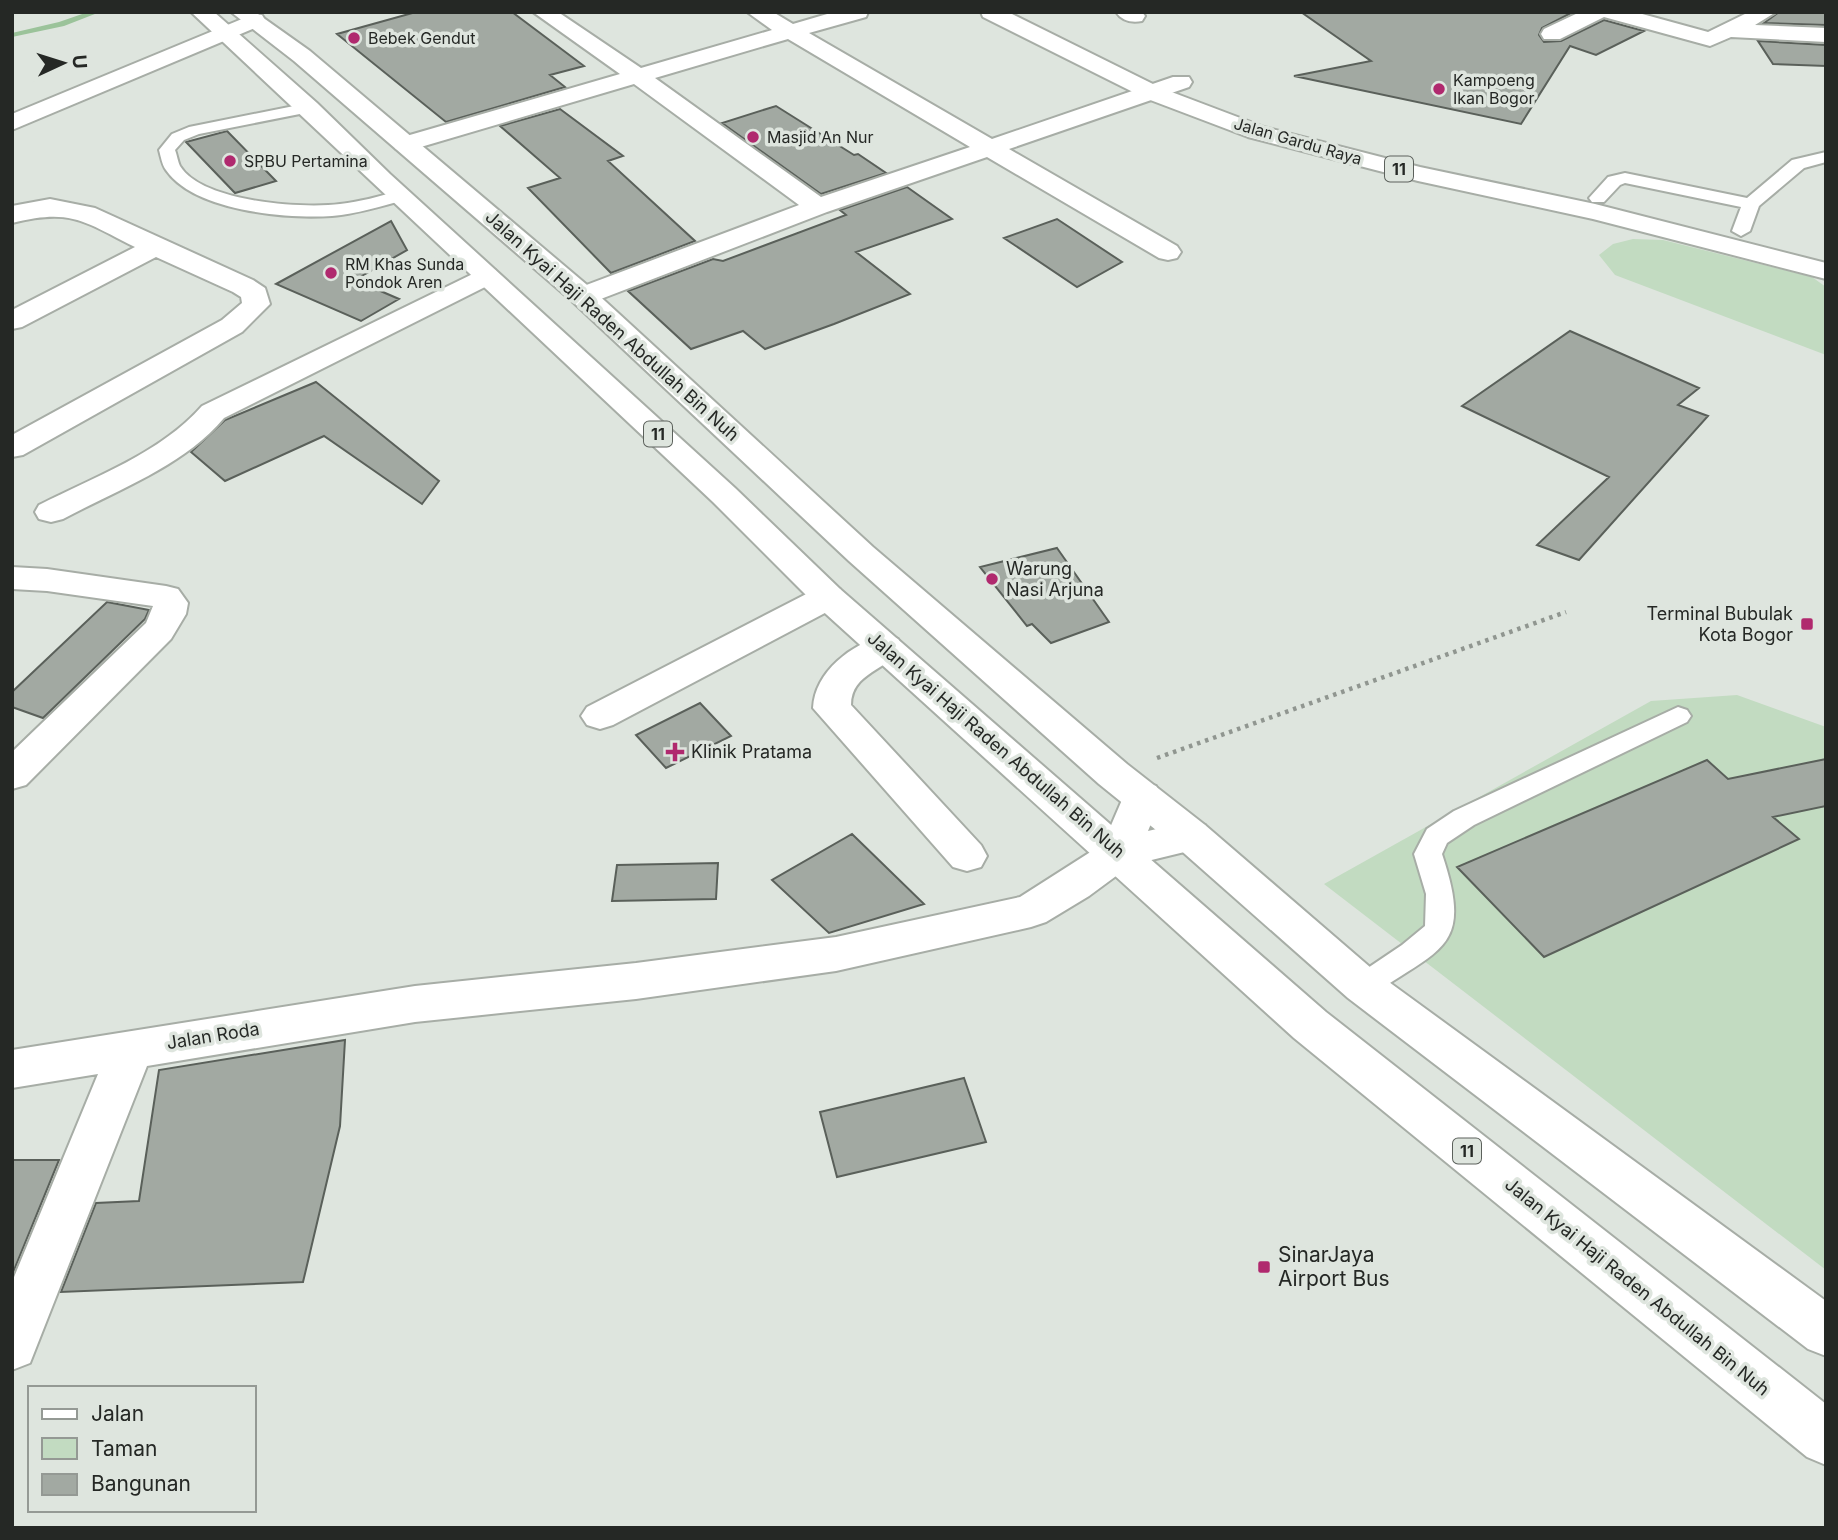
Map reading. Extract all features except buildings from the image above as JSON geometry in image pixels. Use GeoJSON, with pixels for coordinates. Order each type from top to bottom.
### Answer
{"type":"FeatureCollection","features":[{"type":"Feature","properties":{"kind":"main road"},"geometry":{"type":"LineString","coordinates":[[543,12],[639,77],[818,207]]}},
{"type":"Feature","properties":{"kind":"main road"},"geometry":{"type":"LineString","coordinates":[[757,12],[1168,252]]}},
{"type":"Feature","properties":{"kind":"main road"},"geometry":{"type":"LineString","coordinates":[[405,144],[858,12]]}},
{"type":"Feature","properties":{"kind":"main road","name":"Jalan Gardu Raya"},"geometry":{"type":"LineString","coordinates":[[991,12],[1153,93],[1256,132],[1418,174],[1595,212],[1826,271]]}},
{"type":"Feature","properties":{"kind":"main road","name":"Jalan Gardu Raya"},"geometry":{"type":"LineString","coordinates":[[1040,12],[1215,98],[1338,137],[1826,251]]}},
{"type":"Feature","properties":{"kind":"main road"},"geometry":{"type":"LineString","coordinates":[[1552,34],[1597,12]]}},
{"type":"Feature","properties":{"kind":"main road"},"geometry":{"type":"LineString","coordinates":[[1610,12],[1705,39],[1731,30],[1766,12]]}},
{"type":"Feature","properties":{"kind":"main road"},"geometry":{"type":"LineString","coordinates":[[12,111],[230,19]]}},
{"type":"Feature","properties":{"kind":"main road"},"geometry":{"type":"LineString","coordinates":[[12,123],[230,19]]}},
{"type":"Feature","properties":{"kind":"main road","name":"Jalan Kyai Haji Raden Abdullah Bin Nuh"},"geometry":{"type":"LineString","coordinates":[[230,19],[309,108],[399,196],[724,495],[828,597],[885,648],[1310,1025],[1826,1438]]}},
{"type":"Feature","properties":{"kind":"main road","name":"Jalan Kyai Haji Raden Abdullah Bin Nuh"},"geometry":{"type":"LineString","coordinates":[[230,19],[302,56],[583,296],[861,554],[1363,986],[1826,1332]]}},
{"type":"Feature","properties":{"kind":"main road"},"geometry":{"type":"LineString","coordinates":[[1731,30],[1826,35]]}},
{"type":"Feature","properties":{"kind":"main road"},"geometry":{"type":"LineString","coordinates":[[583,296],[818,207],[1181,82]]}},
{"type":"Feature","properties":{"kind":"main road"},"geometry":{"type":"LineString","coordinates":[[12,215],[35,207],[55,205],[72,208],[243,286],[255,294],[256,304],[232,326],[12,448]]}},
{"type":"Feature","properties":{"kind":"main road"},"geometry":{"type":"LineString","coordinates":[[12,321],[155,247]]}},
{"type":"Feature","properties":{"kind":"main road"},"geometry":{"type":"LineString","coordinates":[[51,512],[162,454],[196,432],[213,412],[255,394],[485,276]]}},
{"type":"Feature","properties":{"kind":"main road"},"geometry":{"type":"LineString","coordinates":[[12,578],[47,580],[166,597],[171,603],[169,614],[159,631],[12,775]]}},
{"type":"Feature","properties":{"kind":"main road"},"geometry":{"type":"LineString","coordinates":[[600,716],[828,597]]}},
{"type":"Feature","properties":{"kind":"main road"},"geometry":{"type":"LineString","coordinates":[[885,648],[862,659],[838,684],[830,700],[832,708],[967,856]]}},
{"type":"Feature","properties":{"kind":"main road"},"geometry":{"type":"LineString","coordinates":[[1128,785],[1119,853],[1191,836]]}},
{"type":"Feature","properties":{"kind":"main road","name":"Jalan Roda"},"geometry":{"type":"LineString","coordinates":[[12,1069],[415,1004],[636,981],[836,954],[1031,911],[1119,853]]}},
{"type":"Feature","properties":{"kind":"main road"},"geometry":{"type":"LineString","coordinates":[[12,1345],[131,1049]]}},
{"type":"Feature","properties":{"kind":"lane"},"geometry":{"type":"LineString","coordinates":[[309,108],[194,130],[178,137],[167,149],[167,157],[181,178],[197,189],[215,196],[258,205],[320,211],[358,207],[399,196]]}},
{"type":"Feature","properties":{"kind":"lane"},"geometry":{"type":"LineString","coordinates":[[1741,232],[1751,204],[1798,164],[1826,157]]}},
{"type":"Feature","properties":{"kind":"lane"},"geometry":{"type":"LineString","coordinates":[[1598,198],[1614,181],[1625,178],[1751,204]]}},
{"type":"Feature","properties":{"kind":"lane"},"geometry":{"type":"LineString","coordinates":[[1363,986],[1435,936],[1441,920],[1440,899],[1428,854],[1437,836],[1464,818],[1678,716]]}},
{"type":"Feature","properties":{"kind":"path"},"geometry":{"type":"LineString","coordinates":[[1128,785],[1566,612]]}},
{"type":"Feature","properties":{"kind":"green space"},"geometry":{"type":"Polygon","coordinates":[[[1633,239],[1663,240],[1812,277],[1826,287],[1826,355],[1615,275],[1599,255],[1613,244],[1633,239]]]}},
{"type":"Feature","properties":{"kind":"green space"},"geometry":{"type":"Polygon","coordinates":[[[1737,695],[1826,727],[1826,1270],[1324,884],[1651,701],[1737,695]]]}},
{"type":"Feature","properties":{"kind":"waterway"},"geometry":{"type":"LineString","coordinates":[[12,35],[61,24],[96,12]]}},
{"type":"Feature","properties":{"kind":"place","name":"Bebek Gendut"},"geometry":{"type":"Point","coordinates":[354,38]}},
{"type":"Feature","properties":{"kind":"place","name":"Kampoeng Ikan Bogor"},"geometry":{"type":"Point","coordinates":[1439,89]}},
{"type":"Feature","properties":{"kind":"place","name":"Masjid An Nur"},"geometry":{"type":"Point","coordinates":[753,137]}},
{"type":"Feature","properties":{"kind":"place","name":"SPBU Pertamina"},"geometry":{"type":"Point","coordinates":[230,161]}},
{"type":"Feature","properties":{"kind":"place","name":"RM Khas Sunda Pondok Aren"},"geometry":{"type":"Point","coordinates":[331,273]}},
{"type":"Feature","properties":{"kind":"place","name":"Warung Nasi Arjuna"},"geometry":{"type":"Point","coordinates":[992,579]}},
{"type":"Feature","properties":{"kind":"place","name":"Terminal Bubulak Kota Bogor"},"geometry":{"type":"Point","coordinates":[1807,624]}},
{"type":"Feature","properties":{"kind":"place","name":"Klinik Pratama"},"geometry":{"type":"Point","coordinates":[675,752]}},
{"type":"Feature","properties":{"kind":"place","name":"SinarJaya Airport Bus"},"geometry":{"type":"Point","coordinates":[1264,1267]}}]}
